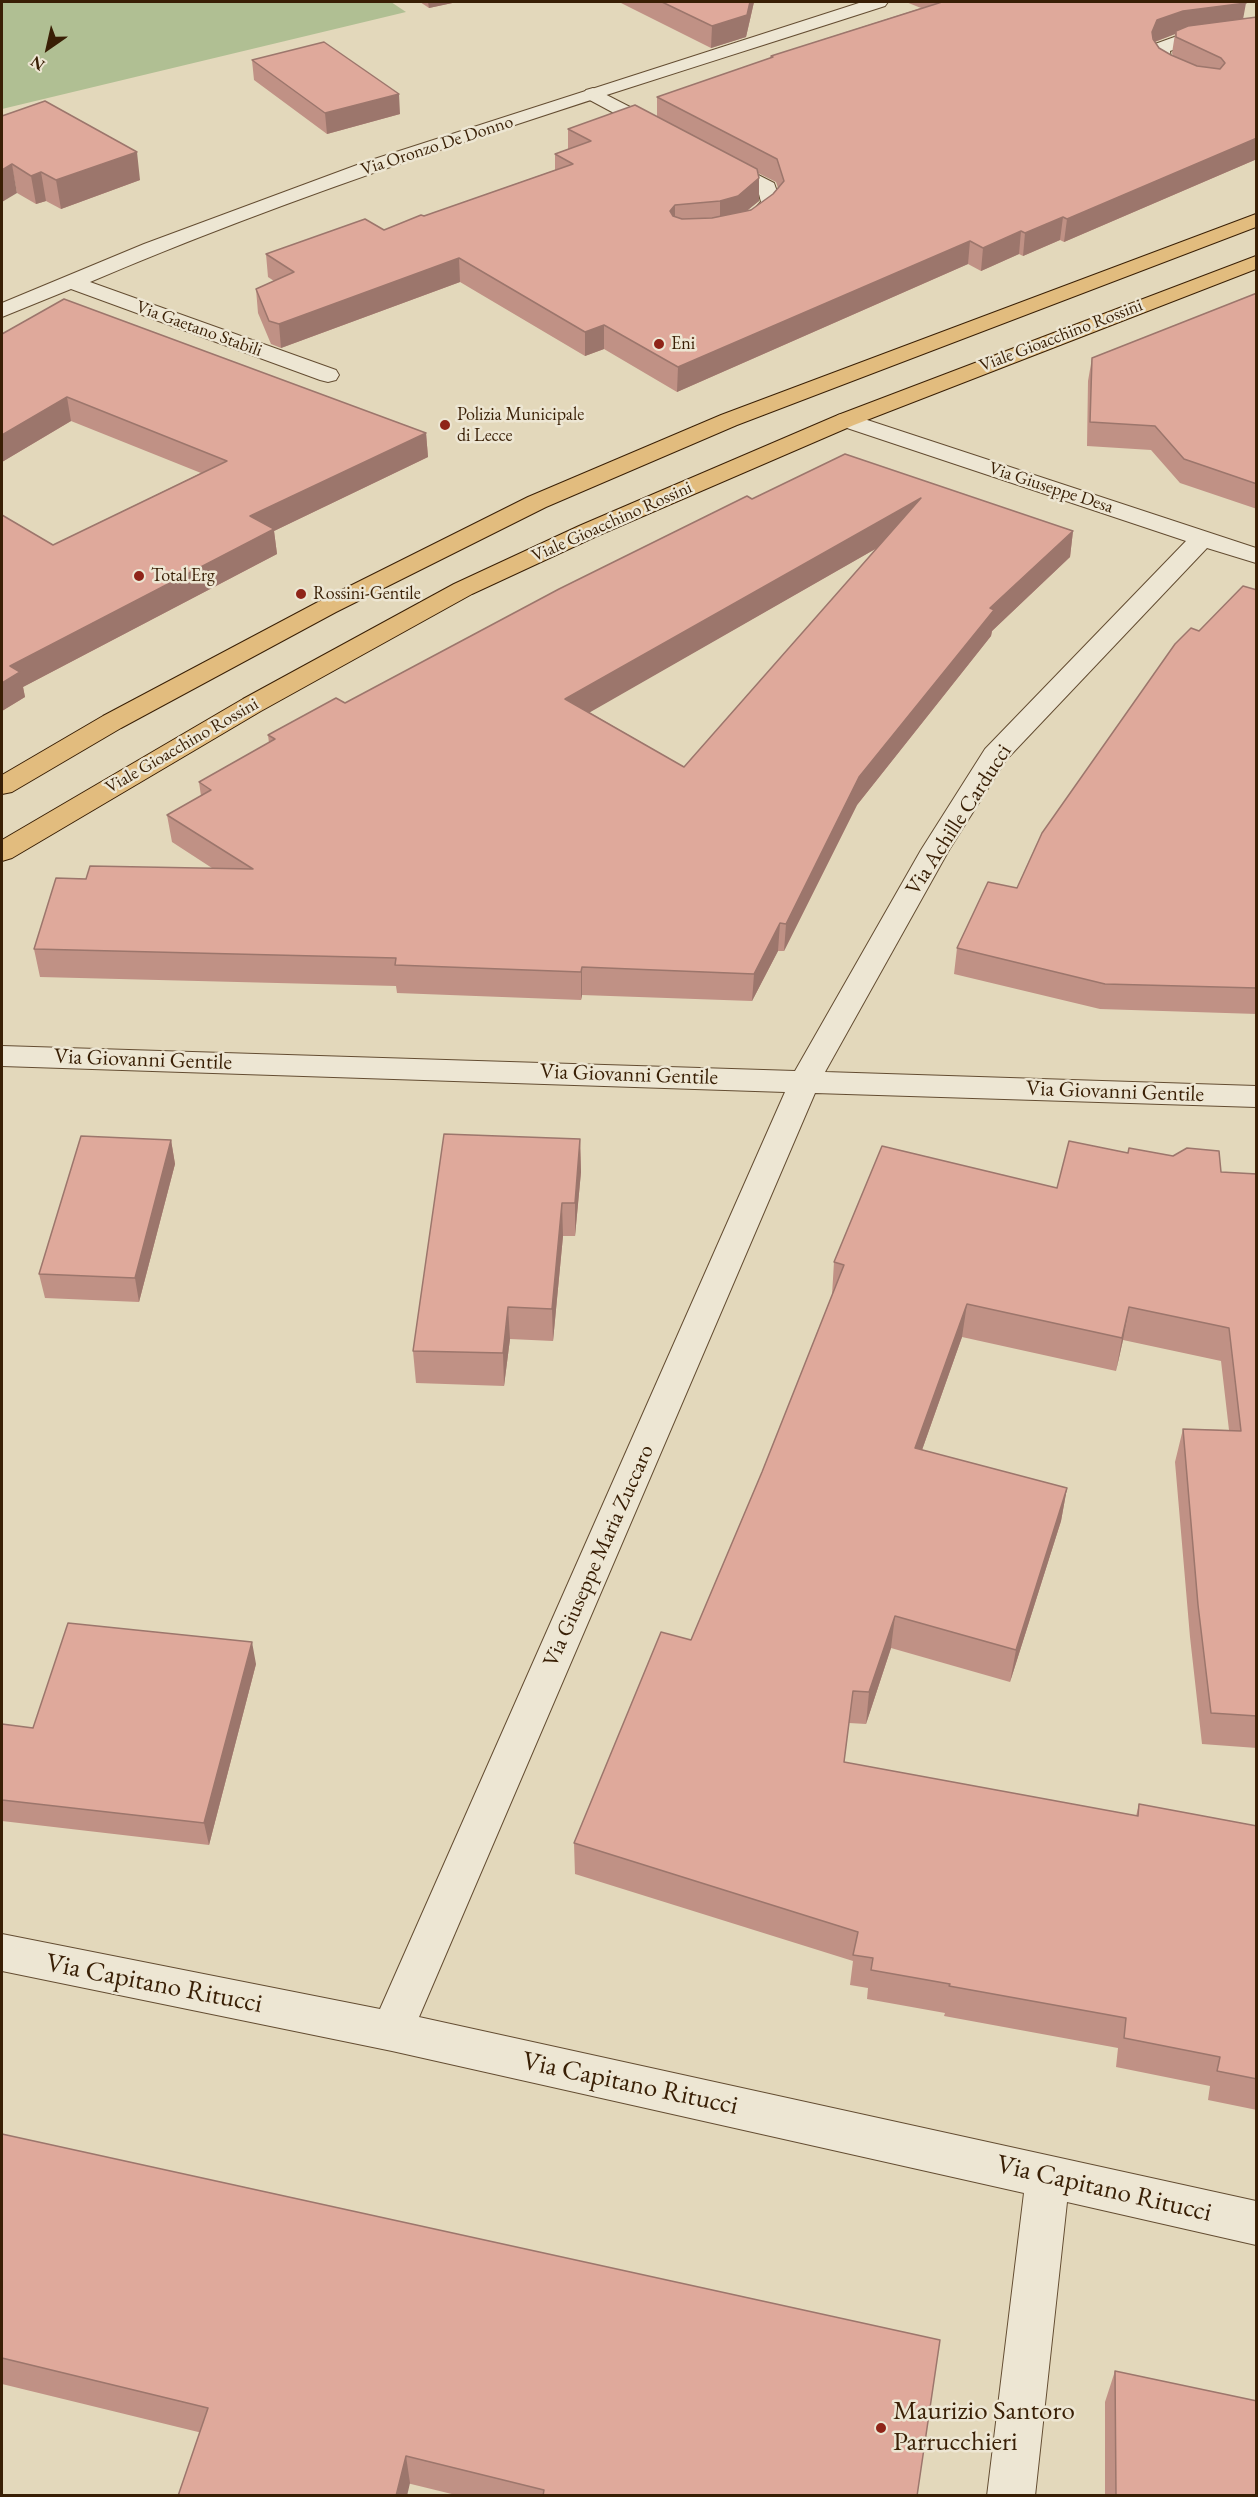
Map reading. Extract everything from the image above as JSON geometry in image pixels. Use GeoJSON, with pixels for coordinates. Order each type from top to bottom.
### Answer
{"type":"FeatureCollection","features":[{"type":"Feature","properties":{"kind":"main road","name":"Viale Gioacchino Rossini"},"geometry":{"type":"LineString","coordinates":[[2,786],[112,722],[306,618],[537,502],[729,420],[1257,219]]}},
{"type":"Feature","properties":{"kind":"main road","name":"Viale Gioacchino Rossini"},"geometry":{"type":"LineString","coordinates":[[13,846],[252,705],[463,590],[588,531],[846,420],[1257,262]]}},
{"type":"Feature","properties":{"kind":"street","name":"Via Oronzo De Donno"},"geometry":{"type":"LineString","coordinates":[[2,311],[151,248],[372,166],[879,2]]}},
{"type":"Feature","properties":{"kind":"street"},"geometry":{"type":"LineString","coordinates":[[1209,85],[1163,63],[1160,55],[1162,48],[1180,40],[1257,31]]}},
{"type":"Feature","properties":{"kind":"street"},"geometry":{"type":"LineString","coordinates":[[592,94],[672,137]]}},
{"type":"Feature","properties":{"kind":"street"},"geometry":{"type":"LineString","coordinates":[[704,154],[767,186],[771,203],[753,222],[726,233]]}},
{"type":"Feature","properties":{"kind":"street","name":"Via Gaetano Stabili"},"geometry":{"type":"LineString","coordinates":[[71,282],[328,375]]}},
{"type":"Feature","properties":{"kind":"street","name":"Via Giuseppe Desa"},"geometry":{"type":"LineString","coordinates":[[846,420],[1257,556]]}},
{"type":"Feature","properties":{"kind":"street","name":"Via Achille Carducci"},"geometry":{"type":"LineString","coordinates":[[805,1081],[935,850],[995,755],[1203,538]]}},
{"type":"Feature","properties":{"kind":"street"},"geometry":{"type":"LineString","coordinates":[[2,864],[13,846]]}},
{"type":"Feature","properties":{"kind":"street","name":"Via Giovanni Gentile"},"geometry":{"type":"LineString","coordinates":[[2,1056],[1257,1097]]}},
{"type":"Feature","properties":{"kind":"street","name":"Via Giuseppe Maria Zuccaro"},"geometry":{"type":"LineString","coordinates":[[392,2031],[805,1081]]}},
{"type":"Feature","properties":{"kind":"street","name":"Via Capitano Ritucci"},"geometry":{"type":"LineString","coordinates":[[2,1953],[392,2031],[1257,2223]]}},
{"type":"Feature","properties":{"kind":"street"},"geometry":{"type":"LineString","coordinates":[[1011,2496],[1048,2176]]}},
{"type":"Feature","properties":{"kind":"green space"},"geometry":{"type":"Polygon","coordinates":[[[2,2],[391,2],[406,12],[2,109],[2,2]]]}},
{"type":"Feature","properties":{"kind":"building"},"geometry":{"type":"Polygon","coordinates":[[[662,2],[750,2],[747,15],[712,26],[662,2]]]}},
{"type":"Feature","properties":{"kind":"building"},"geometry":{"type":"Polygon","coordinates":[[[942,2],[1246,3],[1183,11],[1157,20],[1152,32],[1153,39],[1159,48],[1171,55],[1197,66],[1220,69],[1225,63],[1221,58],[1176,37],[1176,31],[1188,26],[1257,17],[1257,138],[1067,219],[1063,217],[1025,233],[1021,231],[983,248],[970,241],[678,367],[604,325],[585,332],[459,258],[279,324],[269,321],[256,289],[294,272],[266,254],[365,219],[384,230],[421,215],[424,216],[573,164],[555,154],[591,141],[568,129],[635,105],[757,169],[759,178],[738,196],[720,201],[675,205],[670,211],[673,216],[682,219],[712,218],[751,210],[773,194],[784,181],[777,159],[657,97],[773,57],[771,56],[942,2]]]}},
{"type":"Feature","properties":{"kind":"building"},"geometry":{"type":"Polygon","coordinates":[[[324,42],[399,94],[325,113],[252,60],[324,42]]]}},
{"type":"Feature","properties":{"kind":"building"},"geometry":{"type":"Polygon","coordinates":[[[45,101],[137,152],[56,180],[41,172],[31,176],[12,164],[2,170],[2,116],[45,101]]]}},
{"type":"Feature","properties":{"kind":"building"},"geometry":{"type":"Polygon","coordinates":[[[1257,293],[1257,484],[1184,459],[1155,426],[1090,422],[1092,358],[1257,293]]]}},
{"type":"Feature","properties":{"kind":"building"},"geometry":{"type":"Polygon","coordinates":[[[64,299],[426,433],[250,516],[274,529],[10,666],[20,672],[2,683],[2,515],[53,545],[227,461],[67,397],[2,435],[2,334],[64,299]]]}},
{"type":"Feature","properties":{"kind":"building"},"geometry":{"type":"Polygon","coordinates":[[[845,454],[1073,531],[990,608],[994,610],[859,777],[786,924],[780,923],[754,974],[582,967],[581,972],[395,965],[396,958],[34,949],[56,878],[86,879],[90,866],[253,869],[167,815],[211,790],[199,782],[275,739],[268,735],[336,698],[345,703],[559,589],[747,496],[752,499],[845,454]],[[921,498],[565,699],[684,767],[921,498]]]}},
{"type":"Feature","properties":{"kind":"building"},"geometry":{"type":"Polygon","coordinates":[[[1243,586],[1257,590],[1257,988],[1105,984],[957,948],[988,882],[1017,888],[1042,833],[1175,644],[1191,628],[1199,631],[1243,586]]]}},
{"type":"Feature","properties":{"kind":"building"},"geometry":{"type":"Polygon","coordinates":[[[444,1134],[580,1139],[575,1203],[562,1203],[552,1309],[508,1307],[503,1353],[413,1351],[444,1134]]]}},
{"type":"Feature","properties":{"kind":"building"},"geometry":{"type":"Polygon","coordinates":[[[81,1136],[171,1140],[135,1278],[39,1274],[81,1136]]]}},
{"type":"Feature","properties":{"kind":"building"},"geometry":{"type":"Polygon","coordinates":[[[1069,1141],[1128,1153],[1129,1148],[1173,1156],[1187,1148],[1219,1151],[1221,1172],[1257,1174],[1257,1716],[1211,1713],[1198,1605],[1183,1429],[1241,1431],[1229,1328],[1129,1307],[1122,1338],[967,1304],[915,1448],[1067,1488],[1016,1650],[895,1616],[869,1692],[853,1691],[844,1762],[1138,1816],[1139,1804],[1257,1826],[1257,2079],[1217,2071],[1220,2057],[1124,2038],[1126,2018],[871,1970],[873,1958],[853,1955],[858,1932],[574,1843],[661,1632],[691,1640],[762,1472],[844,1265],[834,1262],[882,1146],[1057,1188],[1069,1141]]]}},
{"type":"Feature","properties":{"kind":"building"},"geometry":{"type":"Polygon","coordinates":[[[68,1623],[252,1642],[204,1823],[2,1800],[2,1724],[33,1728],[68,1623]]]}},
{"type":"Feature","properties":{"kind":"building"},"geometry":{"type":"Polygon","coordinates":[[[2,2134],[940,2340],[917,2496],[543,2496],[544,2490],[406,2456],[396,2496],[178,2496],[208,2408],[2,2358],[2,2134]]]}},
{"type":"Feature","properties":{"kind":"building"},"geometry":{"type":"Polygon","coordinates":[[[1115,2371],[1257,2401],[1257,2496],[1116,2496],[1115,2371]]]}},
{"type":"Feature","properties":{"kind":"place","name":"Eni"},"geometry":{"type":"Point","coordinates":[659,344]}},
{"type":"Feature","properties":{"kind":"place","name":"Polizia Municipale di Lecce"},"geometry":{"type":"Point","coordinates":[445,425]}},
{"type":"Feature","properties":{"kind":"place","name":"Total Erg"},"geometry":{"type":"Point","coordinates":[139,576]}},
{"type":"Feature","properties":{"kind":"place","name":"Rossini-Gentile"},"geometry":{"type":"Point","coordinates":[301,594]}},
{"type":"Feature","properties":{"kind":"place","name":"Maurizio Santoro Parrucchieri"},"geometry":{"type":"Point","coordinates":[881,2428]}}]}
